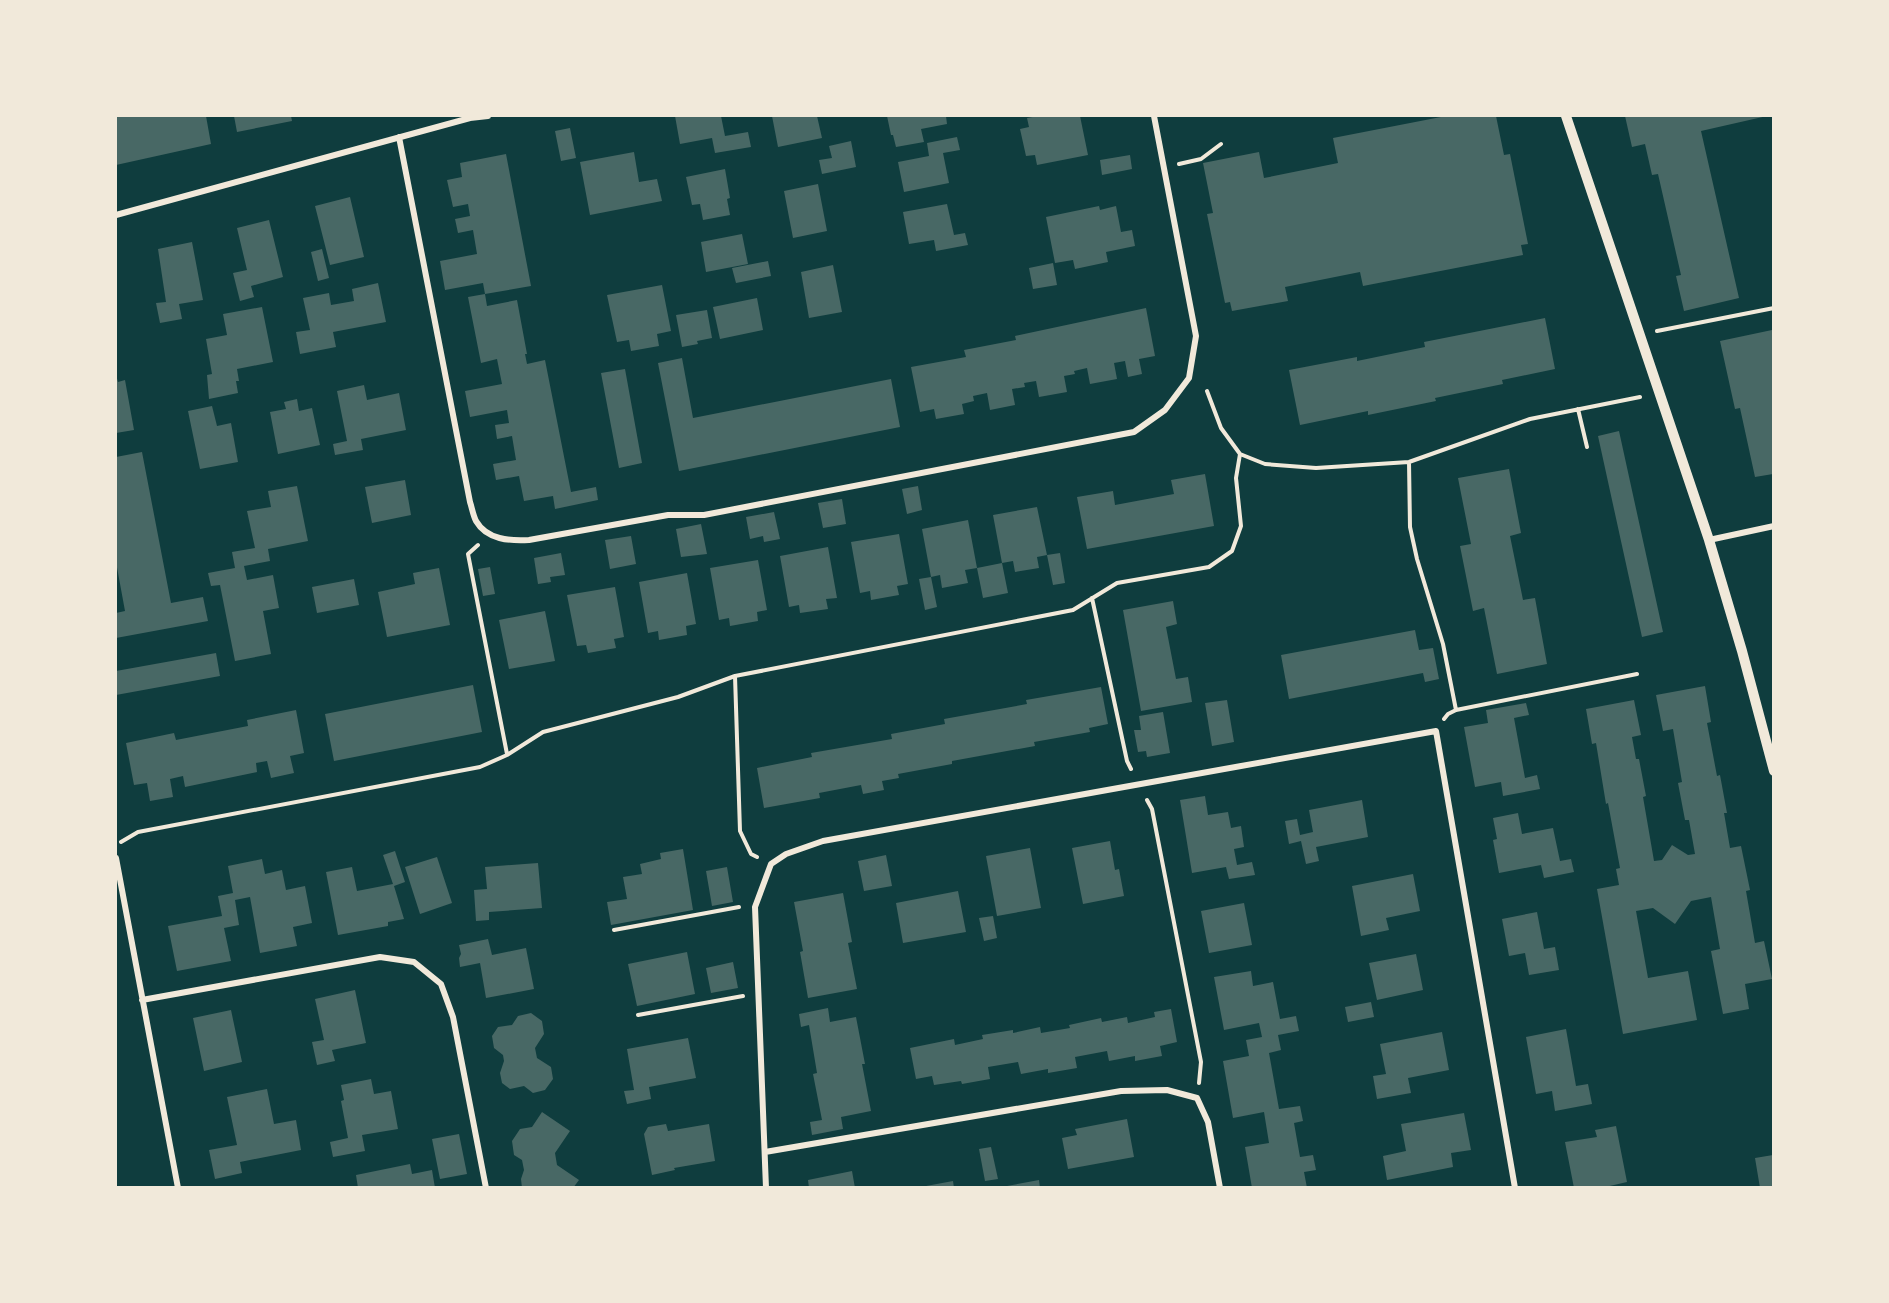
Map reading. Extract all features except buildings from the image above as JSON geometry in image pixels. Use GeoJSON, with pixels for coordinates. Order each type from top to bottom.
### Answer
{"type":"FeatureCollection","features":[{"type":"Feature","properties":{"kind":"street"},"geometry":{"type":"LineString","coordinates":[[116,215],[470,118],[488,116]]}},
{"type":"Feature","properties":{"kind":"street"},"geometry":{"type":"LineString","coordinates":[[399,137],[470,502],[477,522],[490,534],[507,541],[529,540],[668,515],[704,515],[1134,432],[1165,410],[1189,378],[1196,336],[1154,116]]}},
{"type":"Feature","properties":{"kind":"street"},"geometry":{"type":"LineString","coordinates":[[1566,116],[1709,540],[1742,651],[1773,771]]}},
{"type":"Feature","properties":{"kind":"street"},"geometry":{"type":"LineString","coordinates":[[1709,540],[1773,526]]}},
{"type":"Feature","properties":{"kind":"street"},"geometry":{"type":"LineString","coordinates":[[766,1188],[755,906],[771,864],[786,854],[823,841],[1436,731],[1515,1188]]}},
{"type":"Feature","properties":{"kind":"street"},"geometry":{"type":"LineString","coordinates":[[116,858],[178,1188]]}},
{"type":"Feature","properties":{"kind":"street"},"geometry":{"type":"LineString","coordinates":[[142,1000],[380,957],[414,962],[441,984],[453,1017],[486,1188]]}},
{"type":"Feature","properties":{"kind":"street"},"geometry":{"type":"LineString","coordinates":[[765,1152],[1121,1091],[1167,1090],[1197,1098],[1208,1122],[1220,1188]]}},
{"type":"Feature","properties":{"kind":"path"},"geometry":{"type":"LineString","coordinates":[[1164,167],[1202,159],[1221,144]]}},
{"type":"Feature","properties":{"kind":"path"},"geometry":{"type":"LineString","coordinates":[[1638,335],[1773,308]]}},
{"type":"Feature","properties":{"kind":"path"},"geometry":{"type":"LineString","coordinates":[[1207,391],[1221,428],[1240,454],[1265,464],[1316,468],[1408,462],[1530,419],[1659,393]]}},
{"type":"Feature","properties":{"kind":"path"},"geometry":{"type":"LineString","coordinates":[[1578,410],[1587,447]]}},
{"type":"Feature","properties":{"kind":"path"},"geometry":{"type":"LineString","coordinates":[[116,845],[138,832],[480,766],[507,755],[543,732],[678,697],[735,676],[1073,610],[1117,583],[1209,567],[1232,551],[1241,526],[1236,478],[1240,454]]}},
{"type":"Feature","properties":{"kind":"path"},"geometry":{"type":"LineString","coordinates":[[1408,462],[1410,526],[1417,559],[1443,644],[1456,710]]}},
{"type":"Feature","properties":{"kind":"path"},"geometry":{"type":"LineString","coordinates":[[490,534],[468,554],[507,755]]}},
{"type":"Feature","properties":{"kind":"path"},"geometry":{"type":"LineString","coordinates":[[1092,598],[1127,761],[1152,809],[1201,1062],[1197,1098]]}},
{"type":"Feature","properties":{"kind":"path"},"geometry":{"type":"LineString","coordinates":[[1436,731],[1448,714],[1456,710],[1637,674]]}},
{"type":"Feature","properties":{"kind":"path"},"geometry":{"type":"LineString","coordinates":[[735,676],[740,831],[751,854],[771,864]]}},
{"type":"Feature","properties":{"kind":"path"},"geometry":{"type":"LineString","coordinates":[[614,930],[731,908],[755,906]]}},
{"type":"Feature","properties":{"kind":"path"},"geometry":{"type":"LineString","coordinates":[[638,1016],[759,993]]}}]}
